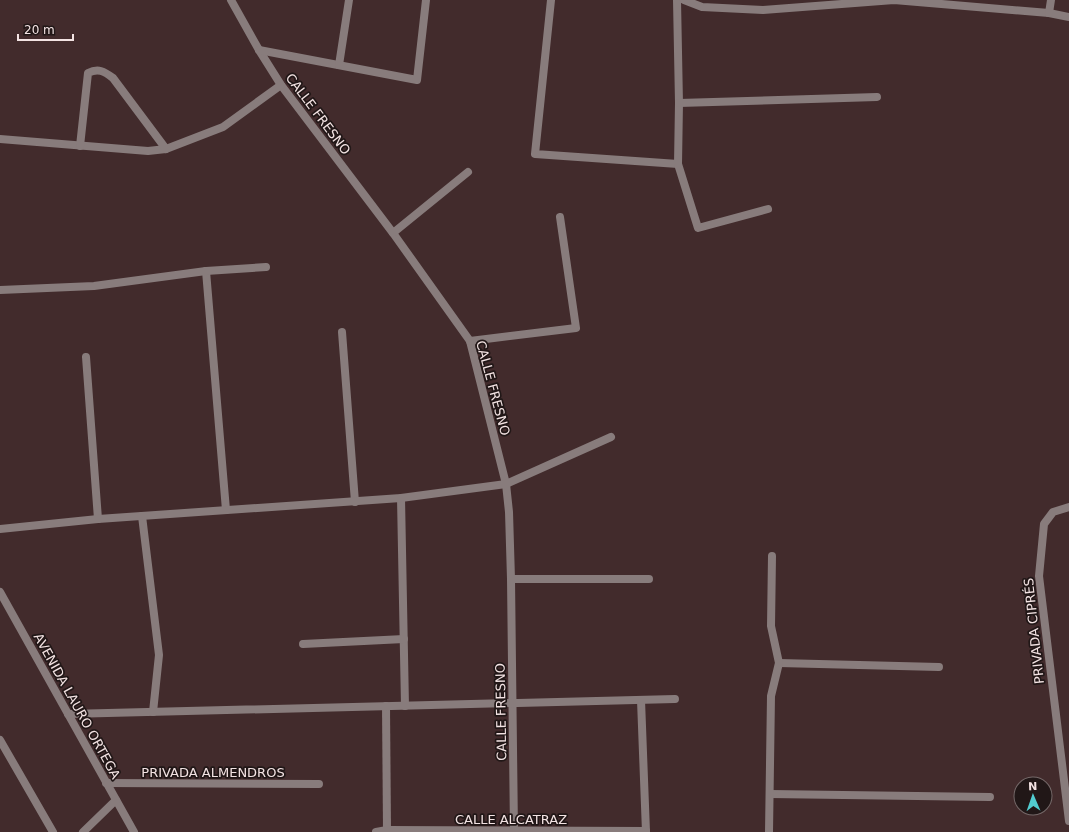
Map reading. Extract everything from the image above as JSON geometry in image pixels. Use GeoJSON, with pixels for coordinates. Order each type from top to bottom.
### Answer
{"type":"FeatureCollection","features":[{"type":"Feature","properties":{"kind":"street","name":"CALLE FRESNO"},"geometry":{"type":"LineString","coordinates":[[232,0],[280,85],[393,233],[470,341],[506,484],[509,512],[514,831]]}},
{"type":"Feature","properties":{"kind":"street"},"geometry":{"type":"LineString","coordinates":[[339,65],[348,0]]}},
{"type":"Feature","properties":{"kind":"street"},"geometry":{"type":"LineString","coordinates":[[259,50],[417,80],[426,0]]}},
{"type":"Feature","properties":{"kind":"street"},"geometry":{"type":"LineString","coordinates":[[552,0],[535,154],[678,164]]}},
{"type":"Feature","properties":{"kind":"street"},"geometry":{"type":"LineString","coordinates":[[677,0],[679,104],[678,164],[698,228],[768,209]]}},
{"type":"Feature","properties":{"kind":"street"},"geometry":{"type":"LineString","coordinates":[[684,0],[702,7],[763,10],[894,0],[1049,13],[1069,17]]}},
{"type":"Feature","properties":{"kind":"street"},"geometry":{"type":"LineString","coordinates":[[1049,13],[1051,0]]}},
{"type":"Feature","properties":{"kind":"street"},"geometry":{"type":"LineString","coordinates":[[80,146],[88,73],[95,70],[105,72],[113,78],[166,149]]}},
{"type":"Feature","properties":{"kind":"street"},"geometry":{"type":"LineString","coordinates":[[0,139],[148,151],[166,149],[223,127],[280,85]]}},
{"type":"Feature","properties":{"kind":"street"},"geometry":{"type":"LineString","coordinates":[[679,104],[877,97]]}},
{"type":"Feature","properties":{"kind":"street"},"geometry":{"type":"LineString","coordinates":[[393,233],[468,172]]}},
{"type":"Feature","properties":{"kind":"street"},"geometry":{"type":"LineString","coordinates":[[470,341],[576,328],[560,217]]}},
{"type":"Feature","properties":{"kind":"street"},"geometry":{"type":"LineString","coordinates":[[0,290],[94,286],[206,271],[266,267]]}},
{"type":"Feature","properties":{"kind":"street"},"geometry":{"type":"LineString","coordinates":[[206,271],[226,510]]}},
{"type":"Feature","properties":{"kind":"street"},"geometry":{"type":"LineString","coordinates":[[342,332],[355,502]]}},
{"type":"Feature","properties":{"kind":"street"},"geometry":{"type":"LineString","coordinates":[[86,357],[98,519]]}},
{"type":"Feature","properties":{"kind":"street"},"geometry":{"type":"LineString","coordinates":[[0,529],[98,519],[401,498],[506,484],[611,437]]}},
{"type":"Feature","properties":{"kind":"street"},"geometry":{"type":"LineString","coordinates":[[401,498],[405,706]]}},
{"type":"Feature","properties":{"kind":"street","name":"PRIVADA CIPRÉS"},"geometry":{"type":"LineString","coordinates":[[1069,507],[1053,512],[1044,524],[1039,576],[1069,821]]}},
{"type":"Feature","properties":{"kind":"street"},"geometry":{"type":"LineString","coordinates":[[142,516],[159,655],[153,712]]}},
{"type":"Feature","properties":{"kind":"street"},"geometry":{"type":"LineString","coordinates":[[769,832],[771,696],[780,663],[771,626],[772,556]]}},
{"type":"Feature","properties":{"kind":"street"},"geometry":{"type":"LineString","coordinates":[[511,579],[649,579]]}},
{"type":"Feature","properties":{"kind":"street","name":"AVENIDA LAURO ORTEGA"},"geometry":{"type":"LineString","coordinates":[[0,592],[134,832]]}},
{"type":"Feature","properties":{"kind":"street"},"geometry":{"type":"LineString","coordinates":[[303,644],[404,639]]}},
{"type":"Feature","properties":{"kind":"street"},"geometry":{"type":"LineString","coordinates":[[780,663],[939,667]]}},
{"type":"Feature","properties":{"kind":"street"},"geometry":{"type":"LineString","coordinates":[[68,714],[675,699]]}},
{"type":"Feature","properties":{"kind":"street"},"geometry":{"type":"LineString","coordinates":[[641,700],[646,832]]}},
{"type":"Feature","properties":{"kind":"street"},"geometry":{"type":"LineString","coordinates":[[386,706],[387,830]]}},
{"type":"Feature","properties":{"kind":"street"},"geometry":{"type":"LineString","coordinates":[[0,740],[53,832]]}},
{"type":"Feature","properties":{"kind":"street","name":"PRIVADA ALMENDROS"},"geometry":{"type":"LineString","coordinates":[[106,783],[319,784]]}},
{"type":"Feature","properties":{"kind":"street"},"geometry":{"type":"LineString","coordinates":[[770,794],[990,796]]}},
{"type":"Feature","properties":{"kind":"street"},"geometry":{"type":"LineString","coordinates":[[83,832],[116,800]]}},
{"type":"Feature","properties":{"kind":"street","name":"CALLE ALCATRAZ"},"geometry":{"type":"LineString","coordinates":[[376,832],[387,830],[646,832]]}}]}
